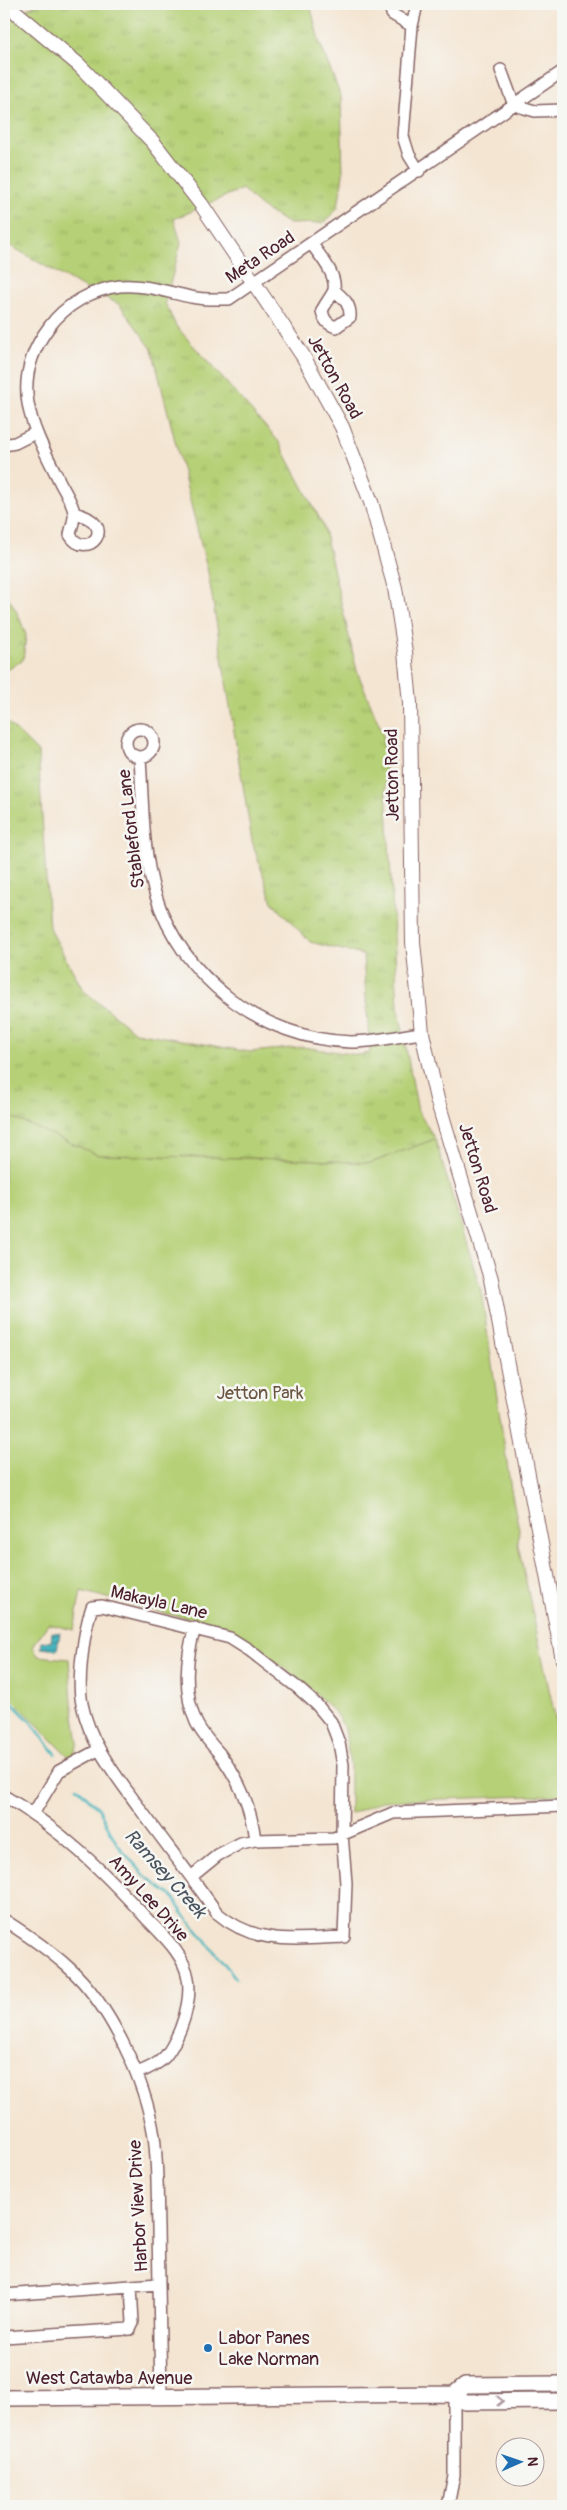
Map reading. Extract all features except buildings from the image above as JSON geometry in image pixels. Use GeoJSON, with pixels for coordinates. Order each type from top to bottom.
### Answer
{"type":"FeatureCollection","features":[{"type":"Feature","properties":{"kind":"main road","name":"West Catawba Avenue"},"geometry":{"type":"LineString","coordinates":[[454,2394],[465,2385],[563,2384]]}},
{"type":"Feature","properties":{"kind":"main road","name":"West Catawba Avenue"},"geometry":{"type":"LineString","coordinates":[[4,2398],[454,2394],[465,2402],[563,2401]]}},
{"type":"Feature","properties":{"kind":"street","name":"Jetton Road"},"geometry":{"type":"LineString","coordinates":[[6,4],[79,65],[141,129],[201,204],[303,356],[342,427],[371,502],[395,588],[402,626],[410,703],[413,942],[422,1032],[437,1099],[491,1279],[563,1660]]}},
{"type":"Feature","properties":{"kind":"street"},"geometry":{"type":"LineString","coordinates":[[390,4],[392,14],[412,26]]}},
{"type":"Feature","properties":{"kind":"street"},"geometry":{"type":"LineString","coordinates":[[417,4],[412,26],[403,136],[409,155],[419,170]]}},
{"type":"Feature","properties":{"kind":"street"},"geometry":{"type":"LineString","coordinates":[[501,70],[514,105],[536,110],[563,110]]}},
{"type":"Feature","properties":{"kind":"street","name":"Meta Road"},"geometry":{"type":"LineString","coordinates":[[74,513],[35,433],[26,396],[29,368],[44,333],[54,320],[74,304],[95,292],[120,286],[155,288],[193,298],[229,299],[563,71]]}},
{"type":"Feature","properties":{"kind":"street"},"geometry":{"type":"LineString","coordinates":[[311,243],[327,265],[334,290]]}},
{"type":"Feature","properties":{"kind":"street"},"geometry":{"type":"LineString","coordinates":[[4,446],[35,433]]}},
{"type":"Feature","properties":{"kind":"street","name":"Stableford Lane"},"geometry":{"type":"LineString","coordinates":[[140,758],[144,823],[155,894],[179,944],[200,972],[238,1004],[263,1019],[297,1032],[352,1042],[422,1032]]}},
{"type":"Feature","properties":{"kind":"street","name":"Makayla Lane"},"geometry":{"type":"LineString","coordinates":[[92,1607],[129,1612],[195,1628],[230,1638],[250,1650],[317,1704],[331,1722],[339,1743],[343,1765],[342,1834],[346,1883],[344,1937],[273,1938],[243,1931],[217,1913],[98,1750],[82,1706],[80,1689],[86,1624],[92,1607]]}},
{"type":"Feature","properties":{"kind":"street"},"geometry":{"type":"LineString","coordinates":[[195,1628],[189,1647],[187,1670],[189,1694],[196,1722],[240,1785],[250,1812],[255,1840]]}},
{"type":"Feature","properties":{"kind":"street"},"geometry":{"type":"LineString","coordinates":[[33,1814],[59,1772],[98,1750]]}},
{"type":"Feature","properties":{"kind":"street","name":"Amy Lee Drive"},"geometry":{"type":"LineString","coordinates":[[4,1796],[33,1814],[75,1846],[105,1874],[174,1948],[184,1964],[189,1991],[182,2026],[171,2052],[152,2068],[137,2073]]}},
{"type":"Feature","properties":{"kind":"street"},"geometry":{"type":"LineString","coordinates":[[191,1877],[230,1848],[255,1840],[334,1838],[394,1813],[563,1806]]}},
{"type":"Feature","properties":{"kind":"street","name":"Harbor View Drive"},"geometry":{"type":"LineString","coordinates":[[4,1920],[28,1935],[69,1968],[108,2017],[137,2073],[149,2112],[156,2159],[160,2397]]}},
{"type":"Feature","properties":{"kind":"street"},"geometry":{"type":"LineString","coordinates":[[4,2295],[159,2284]]}},
{"type":"Feature","properties":{"kind":"street"},"geometry":{"type":"LineString","coordinates":[[4,2337],[130,2329],[133,2323],[131,2286]]}},
{"type":"Feature","properties":{"kind":"street"},"geometry":{"type":"LineString","coordinates":[[448,2506],[454,2475],[454,2394]]}},
{"type":"Feature","properties":{"kind":"green space"},"geometry":{"type":"Polygon","coordinates":[[[38,4],[310,4],[319,41],[341,97],[343,175],[338,207],[324,223],[289,224],[260,206],[242,189],[174,219],[181,243],[165,303],[176,326],[279,442],[323,525],[357,671],[383,734],[398,1006],[418,1111],[435,1139],[371,1163],[291,1159],[98,1155],[4,1114],[4,719],[38,752],[49,927],[83,990],[135,1032],[250,1052],[302,1047],[359,1055],[370,1053],[363,955],[310,942],[272,902],[252,841],[208,572],[152,349],[119,304],[76,284],[4,242],[4,19],[38,4]]]}},
{"type":"Feature","properties":{"kind":"green space"},"geometry":{"type":"Polygon","coordinates":[[[4,590],[18,614],[26,635],[23,660],[4,672],[4,640],[8,637],[8,627],[4,624],[4,590]]]}},
{"type":"Feature","properties":{"kind":"green space","name":"Jetton Park"},"geometry":{"type":"Polygon","coordinates":[[[4,1114],[98,1155],[291,1159],[371,1163],[435,1139],[481,1291],[511,1490],[519,1529],[518,1545],[563,1754],[563,1795],[382,1801],[350,1814],[350,1766],[345,1729],[334,1711],[307,1686],[242,1636],[203,1619],[176,1616],[81,1591],[74,1630],[48,1624],[33,1646],[38,1656],[69,1659],[72,1702],[78,1743],[72,1760],[14,1701],[4,1696],[4,1114]]]}},
{"type":"Feature","properties":{"kind":"water"},"geometry":{"type":"Polygon","coordinates":[[[52,1632],[60,1633],[57,1650],[41,1648],[42,1641],[51,1642],[52,1632]]]}},
{"type":"Feature","properties":{"kind":"waterway","name":"Ramsey Creek"},"geometry":{"type":"LineString","coordinates":[[4,1695],[30,1721],[56,1754]]}},
{"type":"Feature","properties":{"kind":"waterway","name":"Ramsey Creek"},"geometry":{"type":"LineString","coordinates":[[77,1787],[99,1809],[117,1844],[145,1876],[173,1897],[182,1912],[236,1978]]}},
{"type":"Feature","properties":{"kind":"place","name":"Labor Panes Lake Norman"},"geometry":{"type":"Point","coordinates":[208,2348]}}]}
